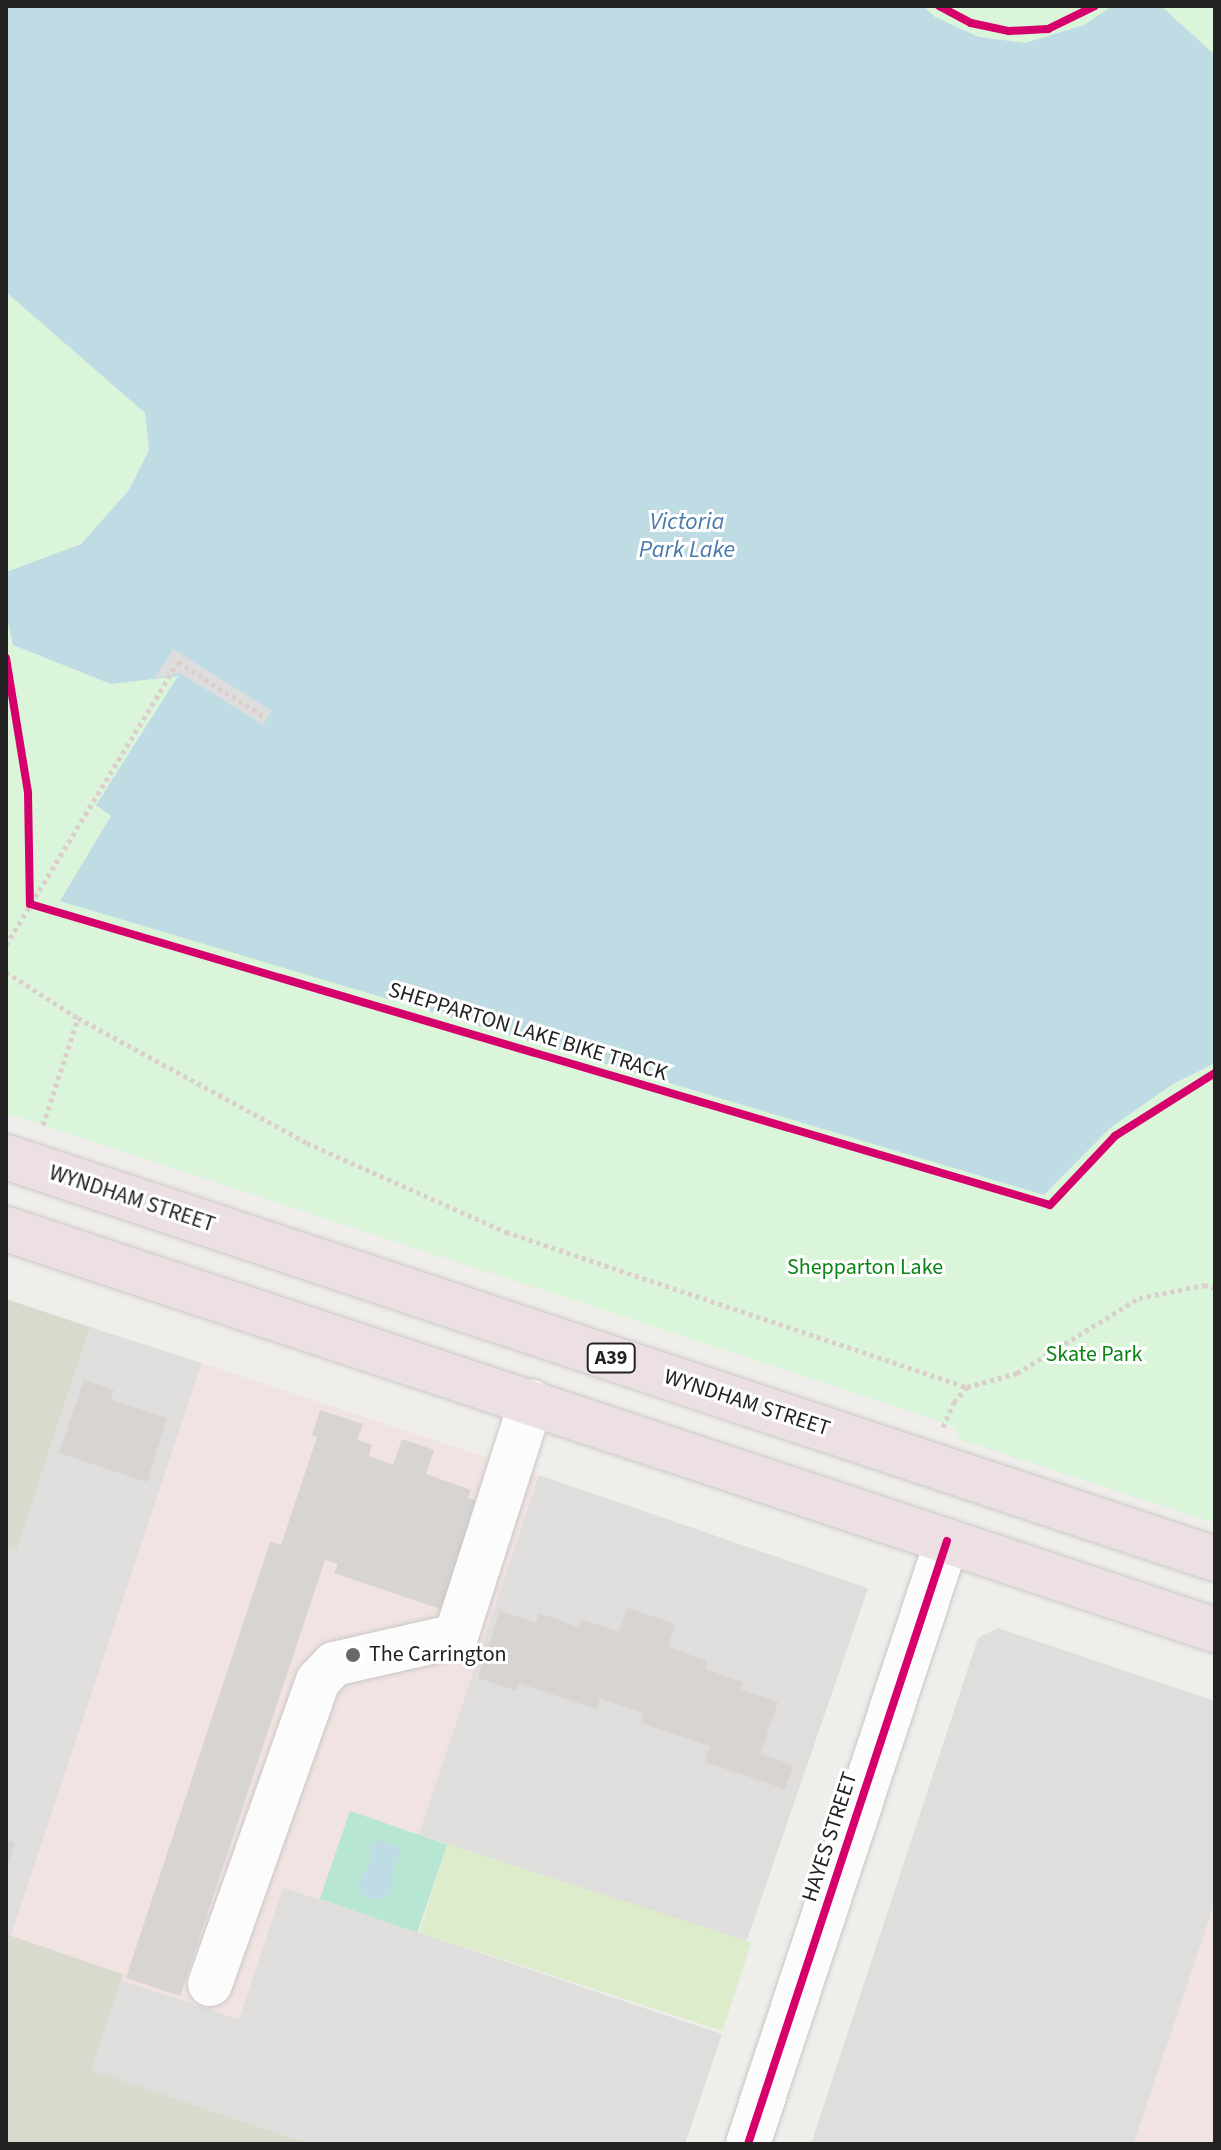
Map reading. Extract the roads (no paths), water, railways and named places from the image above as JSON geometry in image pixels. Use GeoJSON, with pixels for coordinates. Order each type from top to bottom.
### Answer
{"type":"FeatureCollection","features":[{"type":"Feature","properties":{"kind":"highway","name":"WYNDHAM STREET"},"geometry":{"type":"LineString","coordinates":[[6,1157],[1215,1559]]}},
{"type":"Feature","properties":{"kind":"highway"},"geometry":{"type":"LineString","coordinates":[[6,1229],[1215,1630]]}},
{"type":"Feature","properties":{"kind":"highway"},"geometry":{"type":"LineString","coordinates":[[947,1541],[969,1477]]}},
{"type":"Feature","properties":{"kind":"street"},"geometry":{"type":"LineString","coordinates":[[210,1984],[318,1681],[334,1664],[456,1636],[531,1402]]}},
{"type":"Feature","properties":{"kind":"street","name":"HAYES STREET"},"geometry":{"type":"LineString","coordinates":[[748,2144],[947,1541]]}},
{"type":"Feature","properties":{"kind":"water","name":"Victoria Park Lake"},"geometry":{"type":"Polygon","coordinates":[[[6,6],[923,6],[935,17],[979,37],[1025,43],[1084,25],[1112,6],[1161,6],[1215,55],[1215,1063],[1173,1084],[1110,1128],[1044,1195],[60,901],[111,816],[96,805],[178,676],[111,684],[13,645],[6,613],[6,572],[81,544],[129,490],[149,450],[145,413],[6,292],[6,6]]]}},
{"type":"Feature","properties":{"kind":"water"},"geometry":{"type":"Polygon","coordinates":[[[377,1840],[397,1845],[400,1856],[392,1873],[393,1888],[387,1896],[373,1900],[363,1895],[357,1884],[369,1866],[370,1847],[377,1840]]]}},
{"type":"Feature","properties":{"kind":"place","name":"The Carrington"},"geometry":{"type":"Point","coordinates":[353,1655]}},
{"type":"Feature","properties":{"kind":"park label","name":"Shepparton Lake"},"geometry":{"type":"Point","coordinates":[865,1268]}},
{"type":"Feature","properties":{"kind":"park label","name":"Skate Park"},"geometry":{"type":"Point","coordinates":[1094,1355]}}]}
